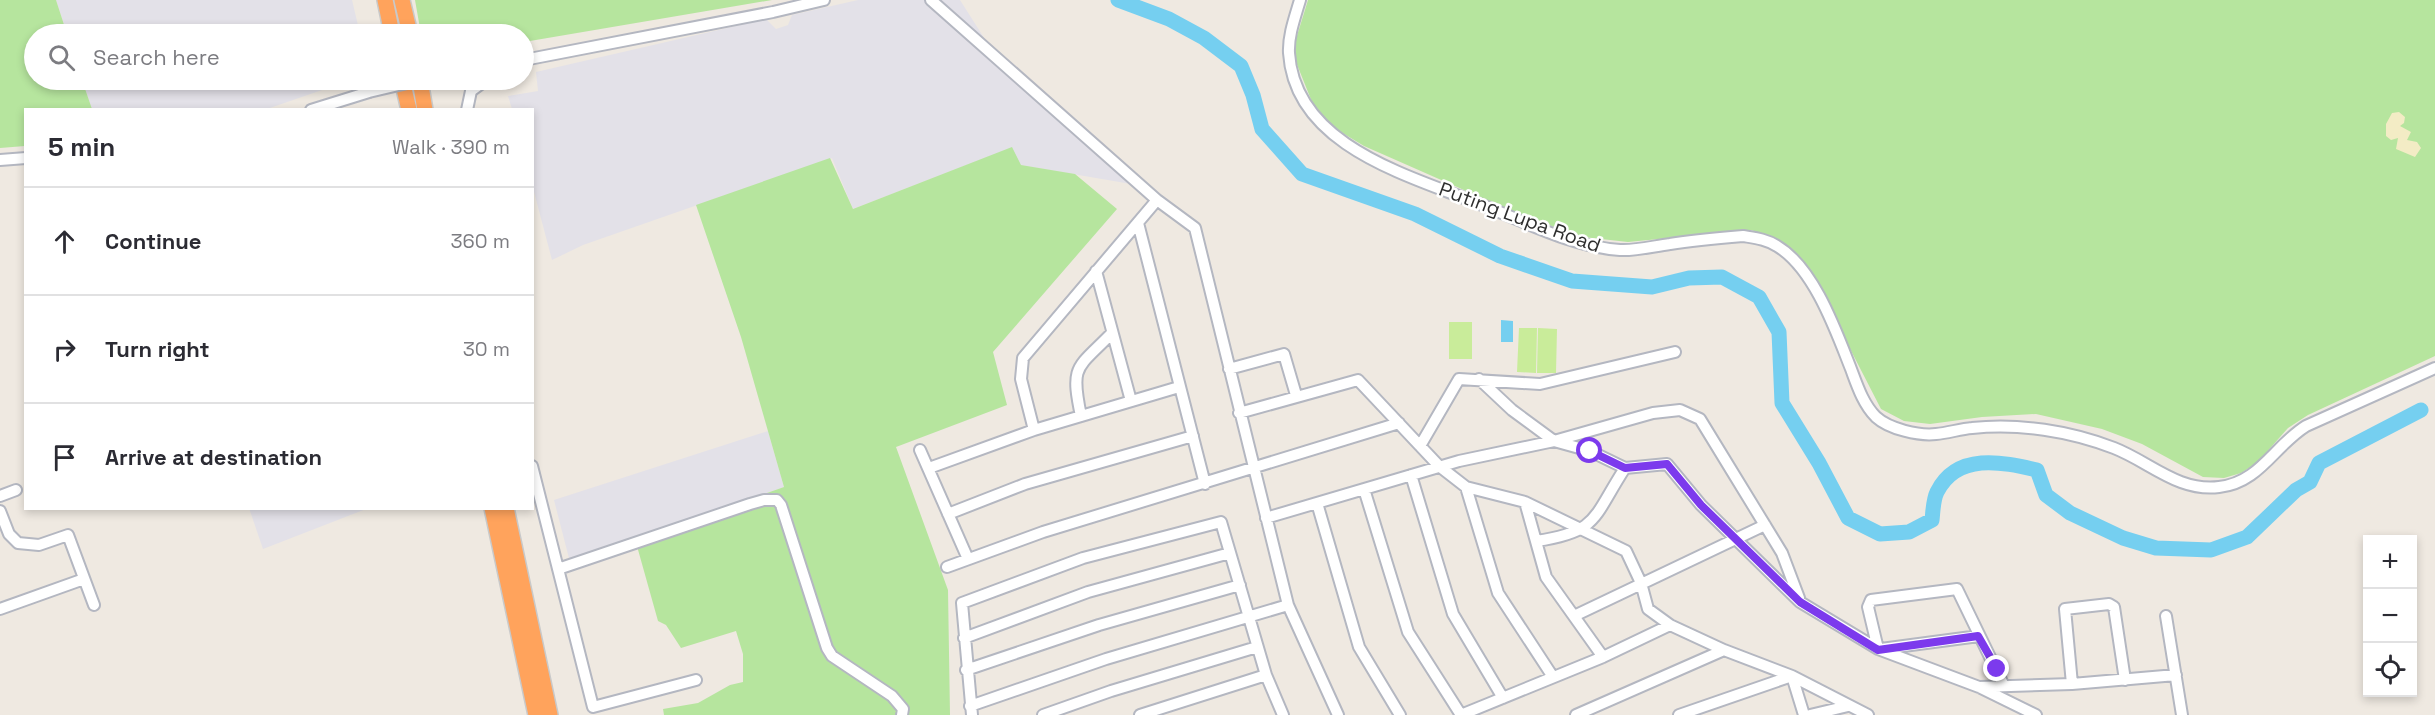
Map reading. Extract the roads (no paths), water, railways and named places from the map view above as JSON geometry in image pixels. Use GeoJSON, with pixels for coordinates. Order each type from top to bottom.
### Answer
{"type":"FeatureCollection","features":[{"type":"Feature","properties":{"kind":"highway"},"geometry":{"type":"LineString","coordinates":[[385,0],[390,24]]}},
{"type":"Feature","properties":{"kind":"highway"},"geometry":{"type":"LineString","coordinates":[[402,0],[408,24]]}},
{"type":"Feature","properties":{"kind":"highway"},"geometry":{"type":"LineString","coordinates":[[404,90],[409,108]]}},
{"type":"Feature","properties":{"kind":"highway"},"geometry":{"type":"LineString","coordinates":[[422,90],[425,108]]}},
{"type":"Feature","properties":{"kind":"highway"},"geometry":{"type":"LineString","coordinates":[[492,510],[536,715]]}},
{"type":"Feature","properties":{"kind":"highway"},"geometry":{"type":"LineString","coordinates":[[506,510],[550,715]]}},
{"type":"Feature","properties":{"kind":"street"},"geometry":{"type":"LineString","coordinates":[[534,58],[824,0]]}},
{"type":"Feature","properties":{"kind":"street"},"geometry":{"type":"LineString","coordinates":[[931,0],[1157,200],[1195,228],[1288,605],[1338,715]]}},
{"type":"Feature","properties":{"kind":"street","name":"Puting Lupa Road"},"geometry":{"type":"LineString","coordinates":[[1300,0],[1290,38],[1292,68],[1299,90],[1312,113],[1335,136],[1366,158],[1560,235],[1597,247],[1622,251],[1743,236],[1761,238],[1778,246],[1795,261],[1813,287],[1833,324],[1863,398],[1877,418],[1902,430],[1934,435],[1959,429],[1997,426],[2047,430],[2115,449],[2176,482],[2200,488],[2219,487],[2235,485],[2252,476],[2293,434],[2306,426],[2435,368]]}},
{"type":"Feature","properties":{"kind":"street"},"geometry":{"type":"LineString","coordinates":[[317,108],[378,90]]}},
{"type":"Feature","properties":{"kind":"street"},"geometry":{"type":"LineString","coordinates":[[467,108],[472,90]]}},
{"type":"Feature","properties":{"kind":"street"},"geometry":{"type":"LineString","coordinates":[[0,160],[24,158]]}},
{"type":"Feature","properties":{"kind":"street"},"geometry":{"type":"LineString","coordinates":[[1034,430],[1021,379],[1023,358],[1157,200]]}},
{"type":"Feature","properties":{"kind":"street"},"geometry":{"type":"LineString","coordinates":[[1138,223],[1205,484]]}},
{"type":"Feature","properties":{"kind":"street"},"geometry":{"type":"LineString","coordinates":[[1096,272],[1131,401]]}},
{"type":"Feature","properties":{"kind":"street"},"geometry":{"type":"LineString","coordinates":[[1081,416],[1074,384],[1078,369],[1112,333]]}},
{"type":"Feature","properties":{"kind":"street"},"geometry":{"type":"LineString","coordinates":[[1420,446],[1459,379],[1540,384],[1675,352]]}},
{"type":"Feature","properties":{"kind":"street"},"geometry":{"type":"LineString","coordinates":[[1229,369],[1284,354],[1296,395]]}},
{"type":"Feature","properties":{"kind":"street"},"geometry":{"type":"LineString","coordinates":[[1479,379],[1512,410],[1554,441],[1590,451],[1625,468],[1667,464],[1701,505],[1800,602],[1878,650],[1979,687],[2036,715]]}},
{"type":"Feature","properties":{"kind":"street"},"geometry":{"type":"LineString","coordinates":[[1239,413],[1296,395],[1358,380],[1440,466],[1466,487],[1525,502],[1626,551],[1641,583],[1648,609],[1670,625],[1724,650],[1792,675],[1849,710],[1868,715]]}},
{"type":"Feature","properties":{"kind":"street"},"geometry":{"type":"LineString","coordinates":[[929,468],[1034,430],[1179,387]]}},
{"type":"Feature","properties":{"kind":"street"},"geometry":{"type":"LineString","coordinates":[[1266,518],[1508,448],[1554,441],[1653,413],[1680,410],[1700,419],[1782,553],[1800,602]]}},
{"type":"Feature","properties":{"kind":"street"},"geometry":{"type":"LineString","coordinates":[[947,567],[1043,532],[1399,423]]}},
{"type":"Feature","properties":{"kind":"street"},"geometry":{"type":"LineString","coordinates":[[948,514],[1025,484],[1193,436]]}},
{"type":"Feature","properties":{"kind":"street"},"geometry":{"type":"LineString","coordinates":[[920,450],[968,559]]}},
{"type":"Feature","properties":{"kind":"street"},"geometry":{"type":"LineString","coordinates":[[1536,541],[1562,538],[1583,530],[1598,515],[1625,468]]}},
{"type":"Feature","properties":{"kind":"street"},"geometry":{"type":"LineString","coordinates":[[534,474],[594,711],[696,680]]}},
{"type":"Feature","properties":{"kind":"street"},"geometry":{"type":"LineString","coordinates":[[1411,475],[1454,614],[1503,698]]}},
{"type":"Feature","properties":{"kind":"street"},"geometry":{"type":"LineString","coordinates":[[1466,487],[1498,593],[1553,677]]}},
{"type":"Feature","properties":{"kind":"street"},"geometry":{"type":"LineString","coordinates":[[1364,489],[1408,632],[1461,715],[1603,657],[1670,625]]}},
{"type":"Feature","properties":{"kind":"street"},"geometry":{"type":"LineString","coordinates":[[0,496],[16,490]]}},
{"type":"Feature","properties":{"kind":"street"},"geometry":{"type":"LineString","coordinates":[[558,569],[750,504],[764,500],[777,500],[781,505],[827,648],[832,656],[892,696],[903,709],[902,715]]}},
{"type":"Feature","properties":{"kind":"street"},"geometry":{"type":"LineString","coordinates":[[1525,502],[1546,577],[1603,657]]}},
{"type":"Feature","properties":{"kind":"street"},"geometry":{"type":"LineString","coordinates":[[1317,503],[1359,647],[1400,715]]}},
{"type":"Feature","properties":{"kind":"street"},"geometry":{"type":"LineString","coordinates":[[0,511],[5,536],[18,543],[39,545],[68,535],[94,605]]}},
{"type":"Feature","properties":{"kind":"street"},"geometry":{"type":"LineString","coordinates":[[1281,715],[1257,647],[1249,618],[1221,522],[1083,558],[962,603],[971,711],[1106,658],[1249,618],[1288,605]]}},
{"type":"Feature","properties":{"kind":"street"},"geometry":{"type":"LineString","coordinates":[[1574,616],[1765,525]]}},
{"type":"Feature","properties":{"kind":"street"},"geometry":{"type":"LineString","coordinates":[[964,638],[1088,592],[1230,553]]}},
{"type":"Feature","properties":{"kind":"street"},"geometry":{"type":"LineString","coordinates":[[0,609],[84,579]]}},
{"type":"Feature","properties":{"kind":"street"},"geometry":{"type":"LineString","coordinates":[[966,670],[1099,625],[1239,585]]}},
{"type":"Feature","properties":{"kind":"street"},"geometry":{"type":"LineString","coordinates":[[1878,650],[1868,607],[1869,601],[1959,589],[1978,636],[2004,686]]}},
{"type":"Feature","properties":{"kind":"street"},"geometry":{"type":"LineString","coordinates":[[2072,684],[2065,608],[2109,604],[2114,608],[2125,680]]}},
{"type":"Feature","properties":{"kind":"street"},"geometry":{"type":"LineString","coordinates":[[2166,616],[2182,715]]}},
{"type":"Feature","properties":{"kind":"street"},"geometry":{"type":"LineString","coordinates":[[1878,650],[1978,636]]}},
{"type":"Feature","properties":{"kind":"street"},"geometry":{"type":"LineString","coordinates":[[1043,715],[1111,691],[1257,647]]}},
{"type":"Feature","properties":{"kind":"street"},"geometry":{"type":"LineString","coordinates":[[1576,715],[1724,650]]}},
{"type":"Feature","properties":{"kind":"street"},"geometry":{"type":"LineString","coordinates":[[1140,715],[1266,675]]}},
{"type":"Feature","properties":{"kind":"street"},"geometry":{"type":"LineString","coordinates":[[1679,715],[1792,675]]}},
{"type":"Feature","properties":{"kind":"street"},"geometry":{"type":"LineString","coordinates":[[1792,675],[1804,715]]}},
{"type":"Feature","properties":{"kind":"street"},"geometry":{"type":"LineString","coordinates":[[1979,687],[2072,684],[2176,675]]}},
{"type":"Feature","properties":{"kind":"street"},"geometry":{"type":"LineString","coordinates":[[1810,715],[1849,710]]}},
{"type":"Feature","properties":{"kind":"water"},"geometry":{"type":"Polygon","coordinates":[[[1501,320],[1513,321],[1513,342],[1501,342],[1501,320]]]}},
{"type":"Feature","properties":{"kind":"waterway"},"geometry":{"type":"LineString","coordinates":[[1118,0],[1169,19],[1204,38],[1241,66],[1253,95],[1262,129],[1302,174],[1415,214],[1500,256],[1572,281],[1652,287],[1689,278],[1722,277],[1759,297],[1779,332],[1782,403],[1819,463],[1848,518],[1880,534],[1909,532],[1932,520],[1937,492],[1946,479],[1968,465],[1995,463],[2037,470],[2046,495],[2070,513],[2123,538],[2156,548],[2211,550],[2247,537],[2296,490],[2310,482],[2319,463],[2421,410]]}}]}
